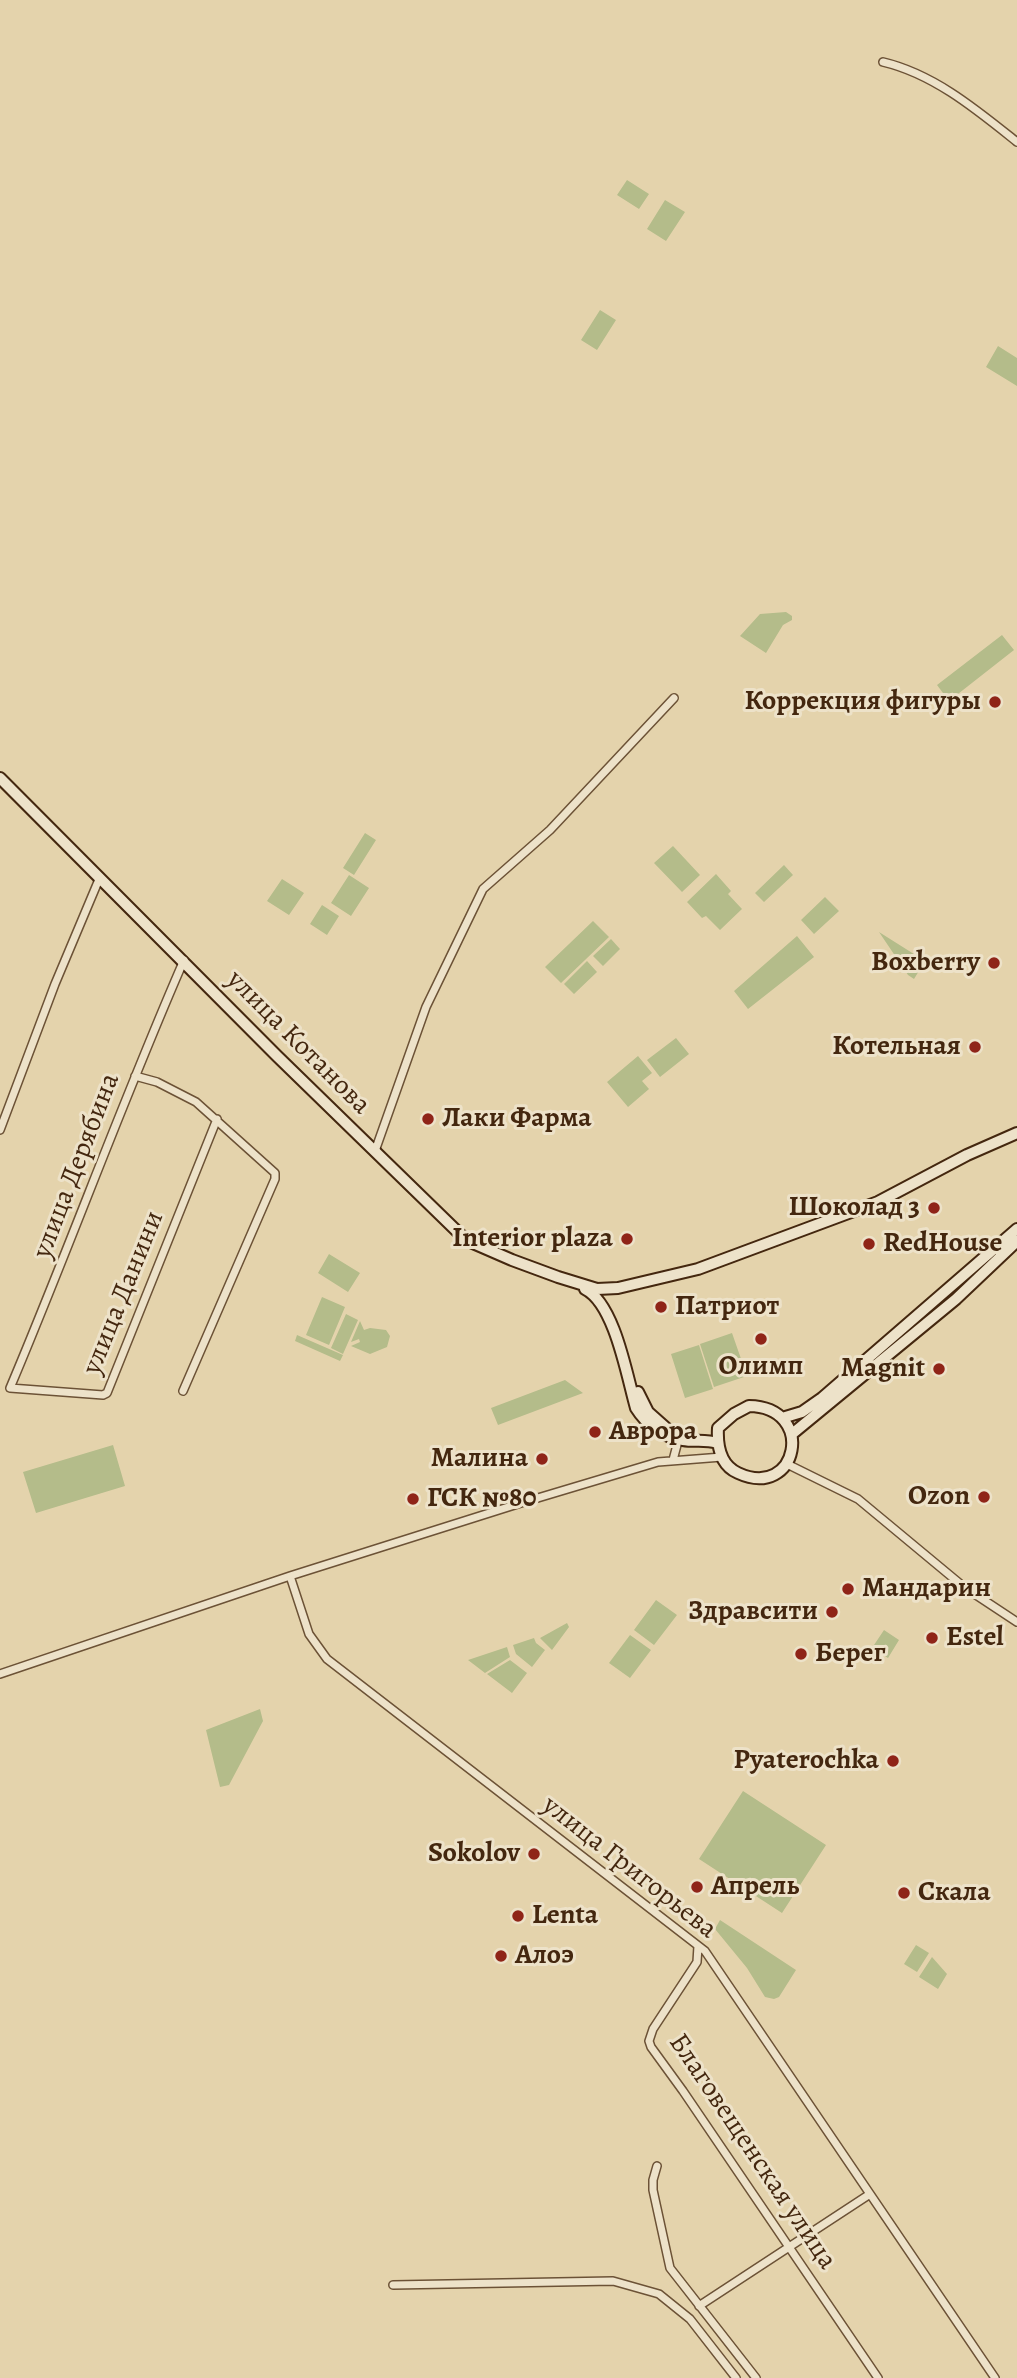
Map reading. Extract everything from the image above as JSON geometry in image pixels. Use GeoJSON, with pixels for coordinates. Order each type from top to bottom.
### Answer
{"type":"FeatureCollection","features":[{"type":"Feature","properties":{"kind":"street"},"geometry":{"type":"LineString","coordinates":[[883,62],[941,86],[970,104],[1017,142]]}},
{"type":"Feature","properties":{"kind":"street"},"geometry":{"type":"LineString","coordinates":[[375,1151],[426,1007],[483,889],[550,830],[674,698]]}},
{"type":"Feature","properties":{"kind":"street","name":"улица Котанова"},"geometry":{"type":"LineString","coordinates":[[0,778],[184,960],[276,1056],[466,1240],[512,1260],[597,1289]]}},
{"type":"Feature","properties":{"kind":"street"},"geometry":{"type":"LineString","coordinates":[[0,1130],[55,984],[100,877]]}},
{"type":"Feature","properties":{"kind":"street","name":"улица Дерябина"},"geometry":{"type":"LineString","coordinates":[[10,1388],[184,960]]}},
{"type":"Feature","properties":{"kind":"street"},"geometry":{"type":"LineString","coordinates":[[135,1076],[157,1082],[196,1102],[275,1173],[275,1180],[183,1391]]}},
{"type":"Feature","properties":{"kind":"street","name":"улица Данини"},"geometry":{"type":"LineString","coordinates":[[10,1388],[103,1395],[107,1393],[217,1119]]}},
{"type":"Feature","properties":{"kind":"street"},"geometry":{"type":"LineString","coordinates":[[597,1289],[618,1288],[698,1269],[878,1202],[967,1154],[1017,1133]]}},
{"type":"Feature","properties":{"kind":"street"},"geometry":{"type":"LineString","coordinates":[[782,1418],[802,1412],[822,1398],[1017,1229]]}},
{"type":"Feature","properties":{"kind":"street"},"geometry":{"type":"LineString","coordinates":[[792,1434],[956,1299],[1017,1241]]}},
{"type":"Feature","properties":{"kind":"street"},"geometry":{"type":"LineString","coordinates":[[512,1260],[525,1269],[595,1294],[613,1329],[636,1408],[649,1425],[674,1439],[718,1443]]}},
{"type":"Feature","properties":{"kind":"street"},"geometry":{"type":"LineString","coordinates":[[607,1300],[618,1288]]}},
{"type":"Feature","properties":{"kind":"street"},"geometry":{"type":"LineString","coordinates":[[597,1289],[607,1300],[640,1399],[661,1425],[677,1434],[689,1436],[718,1428],[734,1414],[749,1406],[758,1406],[782,1418],[792,1434],[793,1444],[787,1464],[774,1475],[757,1479],[733,1471],[722,1457],[718,1428]]}},
{"type":"Feature","properties":{"kind":"street"},"geometry":{"type":"LineString","coordinates":[[673,1460],[677,1445],[674,1439]]}},
{"type":"Feature","properties":{"kind":"street"},"geometry":{"type":"LineString","coordinates":[[0,1674],[289,1576],[521,1503],[658,1462],[722,1457]]}},
{"type":"Feature","properties":{"kind":"street"},"geometry":{"type":"LineString","coordinates":[[787,1464],[858,1499],[964,1587],[1017,1622]]}},
{"type":"Feature","properties":{"kind":"street","name":"улица Григорьева"},"geometry":{"type":"LineString","coordinates":[[289,1576],[309,1634],[327,1660],[705,1951],[995,2378]]}},
{"type":"Feature","properties":{"kind":"street","name":"Благовещенская улица"},"geometry":{"type":"LineString","coordinates":[[698,1946],[697,1962],[653,2029],[649,2041],[651,2048],[878,2378]]}},
{"type":"Feature","properties":{"kind":"street"},"geometry":{"type":"LineString","coordinates":[[657,2166],[653,2190],[666,2258],[677,2279],[756,2378]]}},
{"type":"Feature","properties":{"kind":"street"},"geometry":{"type":"LineString","coordinates":[[699,2306],[870,2194]]}},
{"type":"Feature","properties":{"kind":"street"},"geometry":{"type":"LineString","coordinates":[[393,2285],[613,2281],[659,2294],[690,2319],[736,2378]]}},
{"type":"Feature","properties":{"kind":"green space"},"geometry":{"type":"Polygon","coordinates":[[[627,180],[649,194],[639,209],[617,195],[627,180]]]}},
{"type":"Feature","properties":{"kind":"green space"},"geometry":{"type":"Polygon","coordinates":[[[665,200],[685,212],[666,241],[647,229],[665,200]]]}},
{"type":"Feature","properties":{"kind":"green space"},"geometry":{"type":"Polygon","coordinates":[[[600,310],[616,320],[597,350],[581,340],[600,310]]]}},
{"type":"Feature","properties":{"kind":"green space"},"geometry":{"type":"Polygon","coordinates":[[[998,346],[1017,358],[1017,386],[986,367],[998,346]]]}},
{"type":"Feature","properties":{"kind":"green space"},"geometry":{"type":"Polygon","coordinates":[[[786,612],[792,616],[792,620],[783,625],[766,653],[740,636],[760,614],[786,612]]]}},
{"type":"Feature","properties":{"kind":"green space"},"geometry":{"type":"Polygon","coordinates":[[[1002,635],[1014,650],[949,701],[937,685],[1002,635]]]}},
{"type":"Feature","properties":{"kind":"green space"},"geometry":{"type":"Polygon","coordinates":[[[365,833],[376,840],[354,875],[343,868],[365,833]]]}},
{"type":"Feature","properties":{"kind":"green space"},"geometry":{"type":"Polygon","coordinates":[[[673,846],[700,875],[682,892],[654,863],[673,846]]]}},
{"type":"Feature","properties":{"kind":"green space"},"geometry":{"type":"Polygon","coordinates":[[[784,865],[793,875],[764,902],[755,893],[784,865]]]}},
{"type":"Feature","properties":{"kind":"green space"},"geometry":{"type":"Polygon","coordinates":[[[716,874],[731,891],[728,894],[742,909],[720,930],[706,916],[702,918],[687,902],[716,874]]]}},
{"type":"Feature","properties":{"kind":"green space"},"geometry":{"type":"Polygon","coordinates":[[[349,875],[369,888],[351,916],[331,903],[349,875]]]}},
{"type":"Feature","properties":{"kind":"green space"},"geometry":{"type":"Polygon","coordinates":[[[282,879],[304,893],[289,915],[267,901],[282,879]]]}},
{"type":"Feature","properties":{"kind":"green space"},"geometry":{"type":"Polygon","coordinates":[[[825,897],[839,911],[814,934],[801,920],[825,897]]]}},
{"type":"Feature","properties":{"kind":"green space"},"geometry":{"type":"Polygon","coordinates":[[[322,905],[339,916],[327,935],[310,924],[322,905]]]}},
{"type":"Feature","properties":{"kind":"green space"},"geometry":{"type":"Polygon","coordinates":[[[593,921],[609,937],[561,983],[545,967],[593,921]]]}},
{"type":"Feature","properties":{"kind":"green space"},"geometry":{"type":"Polygon","coordinates":[[[879,932],[925,961],[914,979],[908,975],[879,932]]]}},
{"type":"Feature","properties":{"kind":"green space"},"geometry":{"type":"Polygon","coordinates":[[[797,936],[814,957],[748,1009],[734,991],[797,936]]]}},
{"type":"Feature","properties":{"kind":"green space"},"geometry":{"type":"Polygon","coordinates":[[[611,939],[620,949],[603,966],[593,956],[611,939]]]}},
{"type":"Feature","properties":{"kind":"green space"},"geometry":{"type":"Polygon","coordinates":[[[587,961],[597,972],[574,994],[564,984],[587,961]]]}},
{"type":"Feature","properties":{"kind":"green space"},"geometry":{"type":"Polygon","coordinates":[[[676,1038],[689,1054],[660,1077],[647,1060],[676,1038]]]}},
{"type":"Feature","properties":{"kind":"green space"},"geometry":{"type":"Polygon","coordinates":[[[638,1056],[652,1073],[642,1081],[649,1089],[628,1107],[607,1082],[638,1056]]]}},
{"type":"Feature","properties":{"kind":"green space"},"geometry":{"type":"Polygon","coordinates":[[[329,1254],[360,1273],[348,1292],[318,1273],[329,1254]]]}},
{"type":"Feature","properties":{"kind":"green space"},"geometry":{"type":"Polygon","coordinates":[[[322,1297],[345,1307],[329,1345],[306,1335],[322,1297]]]}},
{"type":"Feature","properties":{"kind":"green space"},"geometry":{"type":"Polygon","coordinates":[[[346,1314],[358,1320],[343,1354],[331,1348],[346,1314]]]}},
{"type":"Feature","properties":{"kind":"green space"},"geometry":{"type":"Polygon","coordinates":[[[360,1321],[364,1330],[386,1330],[390,1336],[387,1347],[370,1354],[351,1346],[360,1342],[359,1339],[351,1342],[360,1321]]]}},
{"type":"Feature","properties":{"kind":"green space"},"geometry":{"type":"Polygon","coordinates":[[[732,1333],[747,1376],[714,1387],[700,1344],[732,1333]]]}},
{"type":"Feature","properties":{"kind":"green space"},"geometry":{"type":"Polygon","coordinates":[[[297,1335],[343,1355],[340,1361],[295,1341],[297,1335]]]}},
{"type":"Feature","properties":{"kind":"green space"},"geometry":{"type":"Polygon","coordinates":[[[699,1345],[713,1389],[685,1398],[671,1354],[699,1345]]]}},
{"type":"Feature","properties":{"kind":"green space"},"geometry":{"type":"Polygon","coordinates":[[[565,1380],[583,1393],[498,1425],[491,1408],[565,1380]]]}},
{"type":"Feature","properties":{"kind":"green space"},"geometry":{"type":"Polygon","coordinates":[[[113,1445],[125,1486],[36,1513],[23,1472],[113,1445]]]}},
{"type":"Feature","properties":{"kind":"green space"},"geometry":{"type":"Polygon","coordinates":[[[656,1600],[677,1615],[654,1645],[634,1630],[656,1600]]]}},
{"type":"Feature","properties":{"kind":"green space"},"geometry":{"type":"Polygon","coordinates":[[[567,1623],[569,1627],[552,1650],[540,1638],[567,1623]]]}},
{"type":"Feature","properties":{"kind":"green space"},"geometry":{"type":"Polygon","coordinates":[[[884,1630],[899,1640],[888,1658],[872,1648],[884,1630]]]}},
{"type":"Feature","properties":{"kind":"green space"},"geometry":{"type":"Polygon","coordinates":[[[630,1635],[651,1650],[630,1678],[609,1663],[630,1635]]]}},
{"type":"Feature","properties":{"kind":"green space"},"geometry":{"type":"Polygon","coordinates":[[[534,1638],[545,1650],[532,1667],[516,1654],[513,1645],[534,1638]]]}},
{"type":"Feature","properties":{"kind":"green space"},"geometry":{"type":"Polygon","coordinates":[[[507,1647],[510,1657],[485,1673],[468,1660],[507,1647]]]}},
{"type":"Feature","properties":{"kind":"green space"},"geometry":{"type":"Polygon","coordinates":[[[510,1660],[527,1673],[512,1693],[487,1674],[510,1660]]]}},
{"type":"Feature","properties":{"kind":"green space"},"geometry":{"type":"Polygon","coordinates":[[[260,1709],[263,1721],[229,1785],[220,1787],[206,1730],[260,1709]]]}},
{"type":"Feature","properties":{"kind":"green space"},"geometry":{"type":"Polygon","coordinates":[[[743,1791],[826,1845],[782,1913],[699,1859],[743,1791]]]}},
{"type":"Feature","properties":{"kind":"green space"},"geometry":{"type":"Polygon","coordinates":[[[720,1920],[796,1970],[779,1997],[765,1997],[747,1968],[715,1929],[720,1920]]]}},
{"type":"Feature","properties":{"kind":"green space"},"geometry":{"type":"Polygon","coordinates":[[[916,1945],[929,1953],[917,1972],[904,1964],[916,1945]]]}},
{"type":"Feature","properties":{"kind":"green space"},"geometry":{"type":"Polygon","coordinates":[[[932,1957],[947,1974],[938,1989],[919,1977],[932,1957]]]}},
{"type":"Feature","properties":{"kind":"place","name":"Коррекция фигуры"},"geometry":{"type":"Point","coordinates":[995,702]}},
{"type":"Feature","properties":{"kind":"place","name":"Boxberry"},"geometry":{"type":"Point","coordinates":[994,963]}},
{"type":"Feature","properties":{"kind":"place","name":"Котельная"},"geometry":{"type":"Point","coordinates":[975,1047]}},
{"type":"Feature","properties":{"kind":"place","name":"Лаки Фарма"},"geometry":{"type":"Point","coordinates":[428,1119]}},
{"type":"Feature","properties":{"kind":"place","name":"Шоколад 3"},"geometry":{"type":"Point","coordinates":[934,1208]}},
{"type":"Feature","properties":{"kind":"place","name":"Interior plaza"},"geometry":{"type":"Point","coordinates":[627,1239]}},
{"type":"Feature","properties":{"kind":"place","name":"RedHouse"},"geometry":{"type":"Point","coordinates":[869,1244]}},
{"type":"Feature","properties":{"kind":"place","name":"Патриот"},"geometry":{"type":"Point","coordinates":[661,1307]}},
{"type":"Feature","properties":{"kind":"place","name":"Олимп"},"geometry":{"type":"Point","coordinates":[761,1339]}},
{"type":"Feature","properties":{"kind":"place","name":"Magnit"},"geometry":{"type":"Point","coordinates":[939,1369]}},
{"type":"Feature","properties":{"kind":"place","name":"Аврора"},"geometry":{"type":"Point","coordinates":[595,1432]}},
{"type":"Feature","properties":{"kind":"place","name":"Малина"},"geometry":{"type":"Point","coordinates":[542,1459]}},
{"type":"Feature","properties":{"kind":"place","name":"Ozon"},"geometry":{"type":"Point","coordinates":[984,1497]}},
{"type":"Feature","properties":{"kind":"place","name":"ГСК №80"},"geometry":{"type":"Point","coordinates":[413,1499]}},
{"type":"Feature","properties":{"kind":"place","name":"Мандарин"},"geometry":{"type":"Point","coordinates":[848,1589]}},
{"type":"Feature","properties":{"kind":"place","name":"Здравсити"},"geometry":{"type":"Point","coordinates":[832,1612]}},
{"type":"Feature","properties":{"kind":"place","name":"Estel"},"geometry":{"type":"Point","coordinates":[932,1638]}},
{"type":"Feature","properties":{"kind":"place","name":"Берег"},"geometry":{"type":"Point","coordinates":[801,1654]}},
{"type":"Feature","properties":{"kind":"place","name":"Pyaterochka"},"geometry":{"type":"Point","coordinates":[893,1761]}},
{"type":"Feature","properties":{"kind":"place","name":"Sokolov"},"geometry":{"type":"Point","coordinates":[534,1854]}},
{"type":"Feature","properties":{"kind":"place","name":"Апрель"},"geometry":{"type":"Point","coordinates":[697,1887]}},
{"type":"Feature","properties":{"kind":"place","name":"Скала"},"geometry":{"type":"Point","coordinates":[904,1893]}},
{"type":"Feature","properties":{"kind":"place","name":"Lenta"},"geometry":{"type":"Point","coordinates":[518,1916]}},
{"type":"Feature","properties":{"kind":"place","name":"Алоэ"},"geometry":{"type":"Point","coordinates":[501,1956]}}]}
